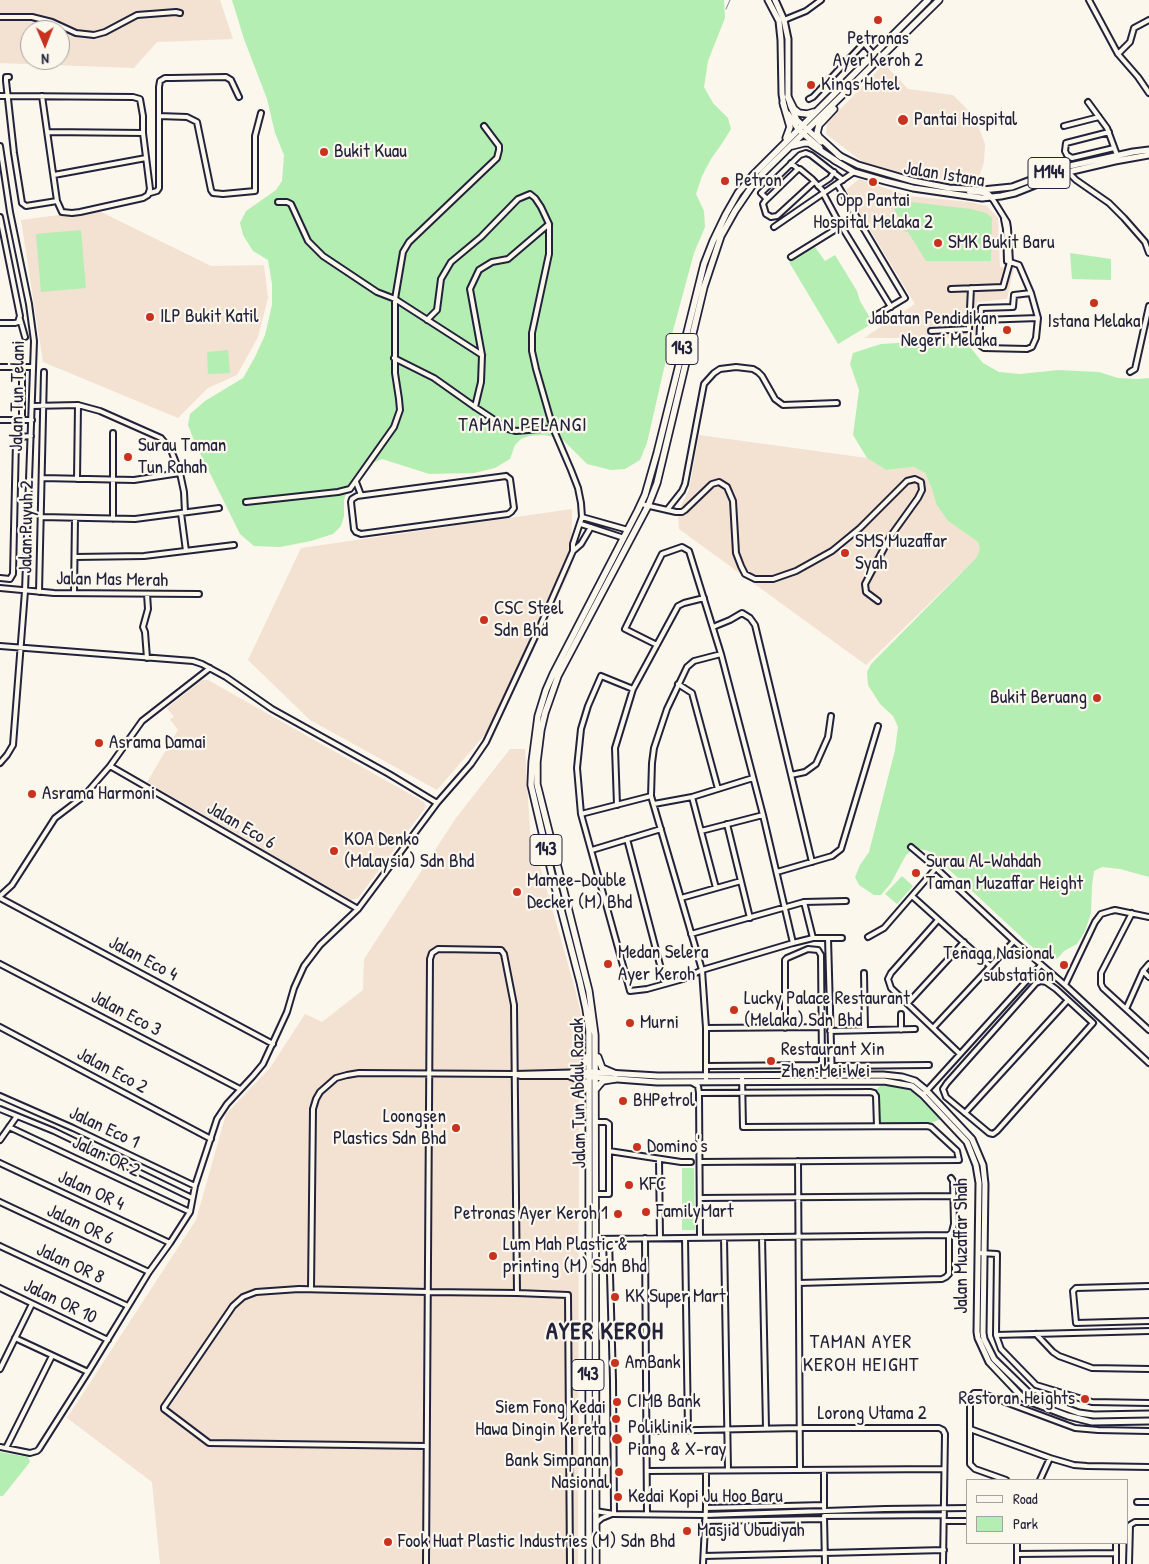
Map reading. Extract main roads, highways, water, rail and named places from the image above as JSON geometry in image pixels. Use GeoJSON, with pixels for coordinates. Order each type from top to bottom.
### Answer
{"type":"FeatureCollection","features":[{"type":"Feature","properties":{"kind":"highway","name":"Jalan Tun Abdul Razak"},"geometry":{"type":"LineString","coordinates":[[592,1239],[596,1194],[596,1122],[595,1092],[589,1052],[589,1030],[586,1009],[537,814],[532,785],[532,762],[538,716],[546,690],[627,539],[635,532],[657,483],[704,287],[721,236],[752,186],[800,127],[928,0]]}},
{"type":"Feature","properties":{"kind":"highway","name":"Jalan Tun Abdul Razak"},"geometry":{"type":"LineString","coordinates":[[588,1564],[592,1511],[592,1239],[589,1102],[596,1048],[592,1003],[537,784],[537,762],[541,730],[558,676],[627,539],[628,530],[641,504],[657,453],[704,264],[726,214],[738,193],[752,175],[805,132],[939,0]]}},
{"type":"Feature","properties":{"kind":"highway"},"geometry":{"type":"LineString","coordinates":[[839,159],[819,137],[817,129],[849,93],[854,84]]}},
{"type":"Feature","properties":{"kind":"highway"},"geometry":{"type":"LineString","coordinates":[[788,97],[794,109],[799,113],[815,112]]}},
{"type":"Feature","properties":{"kind":"highway"},"geometry":{"type":"LineString","coordinates":[[783,103],[790,127],[786,146],[804,142],[809,143],[839,159]]}},
{"type":"Feature","properties":{"kind":"highway"},"geometry":{"type":"LineString","coordinates":[[596,1048],[600,1066],[616,1076]]}},
{"type":"Feature","properties":{"kind":"highway"},"geometry":{"type":"LineString","coordinates":[[589,1052],[582,1067],[572,1074],[586,1084],[589,1102]]}},
{"type":"Feature","properties":{"kind":"highway"},"geometry":{"type":"LineString","coordinates":[[595,1092],[600,1084],[616,1076]]}},
{"type":"Feature","properties":{"kind":"highway","name":"Jalan Tun Abdul Razak"},"geometry":{"type":"LineString","coordinates":[[592,1511],[595,1524],[596,1564]]}},
{"type":"Feature","properties":{"kind":"main road","name":"M144"},"geometry":{"type":"LineString","coordinates":[[768,0],[779,21],[783,103],[789,117],[805,132]]}},
{"type":"Feature","properties":{"kind":"main road","name":"M144"},"geometry":{"type":"LineString","coordinates":[[775,0],[784,20],[788,39],[788,97],[793,114],[800,127]]}},
{"type":"Feature","properties":{"kind":"main road","name":"Jalan Istana"},"geometry":{"type":"LineString","coordinates":[[805,132],[854,172],[913,188],[992,198],[1014,193],[1066,170],[1149,155]]}},
{"type":"Feature","properties":{"kind":"main road","name":"Jalan Istana"},"geometry":{"type":"LineString","coordinates":[[839,159],[885,174],[949,188],[1002,189],[1117,155],[1149,150]]}},
{"type":"Feature","properties":{"kind":"main road"},"geometry":{"type":"LineString","coordinates":[[961,189],[975,193],[987,193],[992,198],[993,194],[1013,189],[1022,183]]}},
{"type":"Feature","properties":{"kind":"main road","name":"Jalan Muzaffar Shah"},"geometry":{"type":"LineString","coordinates":[[592,1074],[657,1082],[690,1082],[706,1078]]}},
{"type":"Feature","properties":{"kind":"main road","name":"Jalan Muzaffar Shah"},"geometry":{"type":"LineString","coordinates":[[742,1079],[883,1075],[902,1077],[914,1081],[967,1142],[976,1165],[979,1183],[982,1253],[983,1333],[994,1359],[1032,1396],[1078,1413],[1094,1415],[1149,1414]]}},
{"type":"Feature","properties":{"kind":"main road","name":"Jalan Muzaffar Shah"},"geometry":{"type":"LineString","coordinates":[[616,1076],[884,1081],[908,1085],[924,1093]]}},
{"type":"Feature","properties":{"kind":"main road","name":"Jalan Muzaffar Shah"},"geometry":{"type":"LineString","coordinates":[[982,1253],[978,1338],[989,1362],[1023,1398],[1085,1421],[1149,1421]]}},
{"type":"Feature","properties":{"kind":"waterway"},"geometry":{"type":"LineString","coordinates":[[726,9],[730,0]]}},
{"type":"Feature","properties":{"kind":"place","name":"Petronas Ayer Keroh 2"},"geometry":{"type":"Point","coordinates":[878,20]}},
{"type":"Feature","properties":{"kind":"place","name":"Kings Hotel"},"geometry":{"type":"Point","coordinates":[811,85]}},
{"type":"Feature","properties":{"kind":"place","name":"Pantai Hospital"},"geometry":{"type":"Point","coordinates":[903,120]}},
{"type":"Feature","properties":{"kind":"place","name":"Bukit Kuau"},"geometry":{"type":"Point","coordinates":[324,152]}},
{"type":"Feature","properties":{"kind":"place","name":"Petron"},"geometry":{"type":"Point","coordinates":[725,181]}},
{"type":"Feature","properties":{"kind":"place","name":"Opp Pantai Hospital Melaka 2"},"geometry":{"type":"Point","coordinates":[873,182]}},
{"type":"Feature","properties":{"kind":"place","name":"SMK Bukit Baru"},"geometry":{"type":"Point","coordinates":[938,243]}},
{"type":"Feature","properties":{"kind":"place","name":"Istana Melaka"},"geometry":{"type":"Point","coordinates":[1094,303]}},
{"type":"Feature","properties":{"kind":"place","name":"ILP Bukit Katil"},"geometry":{"type":"Point","coordinates":[150,317]}},
{"type":"Feature","properties":{"kind":"place","name":"Jabatan Pendidikan Negeri Melaka"},"geometry":{"type":"Point","coordinates":[1007,330]}},
{"type":"Feature","properties":{"kind":"place","name":"Surau Taman Tun Rahah"},"geometry":{"type":"Point","coordinates":[128,457]}},
{"type":"Feature","properties":{"kind":"place","name":"SMS Muzaffar Syah"},"geometry":{"type":"Point","coordinates":[845,553]}},
{"type":"Feature","properties":{"kind":"place","name":"CSC Steel Sdn Bhd"},"geometry":{"type":"Point","coordinates":[484,620]}},
{"type":"Feature","properties":{"kind":"place","name":"Bukit Beruang"},"geometry":{"type":"Point","coordinates":[1097,698]}},
{"type":"Feature","properties":{"kind":"place","name":"Asrama Damai"},"geometry":{"type":"Point","coordinates":[99,743]}},
{"type":"Feature","properties":{"kind":"place","name":"Asrama Harmoni"},"geometry":{"type":"Point","coordinates":[32,794]}},
{"type":"Feature","properties":{"kind":"place","name":"KOA Denko (Malaysia) Sdn Bhd"},"geometry":{"type":"Point","coordinates":[334,851]}},
{"type":"Feature","properties":{"kind":"place","name":"Surau Al-Wahdah Taman Muzaffar Height"},"geometry":{"type":"Point","coordinates":[916,873]}},
{"type":"Feature","properties":{"kind":"place","name":"Mamee-Double Decker (M) Bhd"},"geometry":{"type":"Point","coordinates":[517,892]}},
{"type":"Feature","properties":{"kind":"place","name":"Medan Selera Ayer Keroh"},"geometry":{"type":"Point","coordinates":[608,964]}},
{"type":"Feature","properties":{"kind":"place","name":"Tenaga Nasional substation"},"geometry":{"type":"Point","coordinates":[1064,965]}},
{"type":"Feature","properties":{"kind":"place","name":"Lucky Palace Restaurant (Melaka) Sdn Bhd"},"geometry":{"type":"Point","coordinates":[734,1010]}},
{"type":"Feature","properties":{"kind":"place","name":"Murni"},"geometry":{"type":"Point","coordinates":[630,1023]}},
{"type":"Feature","properties":{"kind":"place","name":"Restaurant Xin Zhen Mei Wei"},"geometry":{"type":"Point","coordinates":[771,1061]}},
{"type":"Feature","properties":{"kind":"place","name":"BHPetrol"},"geometry":{"type":"Point","coordinates":[623,1101]}},
{"type":"Feature","properties":{"kind":"place","name":"Loongsen Plastics Sdn Bhd"},"geometry":{"type":"Point","coordinates":[456,1128]}},
{"type":"Feature","properties":{"kind":"place","name":"Domino's"},"geometry":{"type":"Point","coordinates":[637,1147]}},
{"type":"Feature","properties":{"kind":"place","name":"KFC"},"geometry":{"type":"Point","coordinates":[629,1185]}},
{"type":"Feature","properties":{"kind":"place","name":"FamilyMart"},"geometry":{"type":"Point","coordinates":[646,1212]}},
{"type":"Feature","properties":{"kind":"place","name":"Petronas Ayer Keroh 1"},"geometry":{"type":"Point","coordinates":[618,1214]}},
{"type":"Feature","properties":{"kind":"place","name":"Lum Mah Plastic & printing (M) Sdn Bhd"},"geometry":{"type":"Point","coordinates":[493,1256]}},
{"type":"Feature","properties":{"kind":"place","name":"KK Super Mart"},"geometry":{"type":"Point","coordinates":[615,1297]}},
{"type":"Feature","properties":{"kind":"place","name":"AmBank"},"geometry":{"type":"Point","coordinates":[615,1363]}},
{"type":"Feature","properties":{"kind":"place","name":"Restoran Heights"},"geometry":{"type":"Point","coordinates":[1085,1399]}},
{"type":"Feature","properties":{"kind":"place","name":"CIMB Bank"},"geometry":{"type":"Point","coordinates":[617,1402]}},
{"type":"Feature","properties":{"kind":"place","name":"Siem Fong Kedai Hawa Dingin Kereta"},"geometry":{"type":"Point","coordinates":[616,1419]}},
{"type":"Feature","properties":{"kind":"place","name":"Poliklinik Piang & X-ray"},"geometry":{"type":"Point","coordinates":[617,1439]}},
{"type":"Feature","properties":{"kind":"place","name":"Bank Simpanan Nasional"},"geometry":{"type":"Point","coordinates":[619,1472]}},
{"type":"Feature","properties":{"kind":"place","name":"Kedai Kopi Ju Hoo Baru"},"geometry":{"type":"Point","coordinates":[618,1497]}},
{"type":"Feature","properties":{"kind":"place","name":"Masjid Ubudiyah"},"geometry":{"type":"Point","coordinates":[687,1531]}},
{"type":"Feature","properties":{"kind":"place","name":"Fook Huat Plastic Industries (M) Sdn Bhd"},"geometry":{"type":"Point","coordinates":[388,1542]}},
{"type":"Feature","properties":{"kind":"district","name":"TAMAN PELANGI"},"geometry":{"type":"Point","coordinates":[523,426]}},
{"type":"Feature","properties":{"kind":"district","name":"AYER KEROH"},"geometry":{"type":"Point","coordinates":[605,1333]}},
{"type":"Feature","properties":{"kind":"district","name":"TAMAN AYER KEROH HEIGHT"},"geometry":{"type":"Point","coordinates":[861,1354]}}]}
